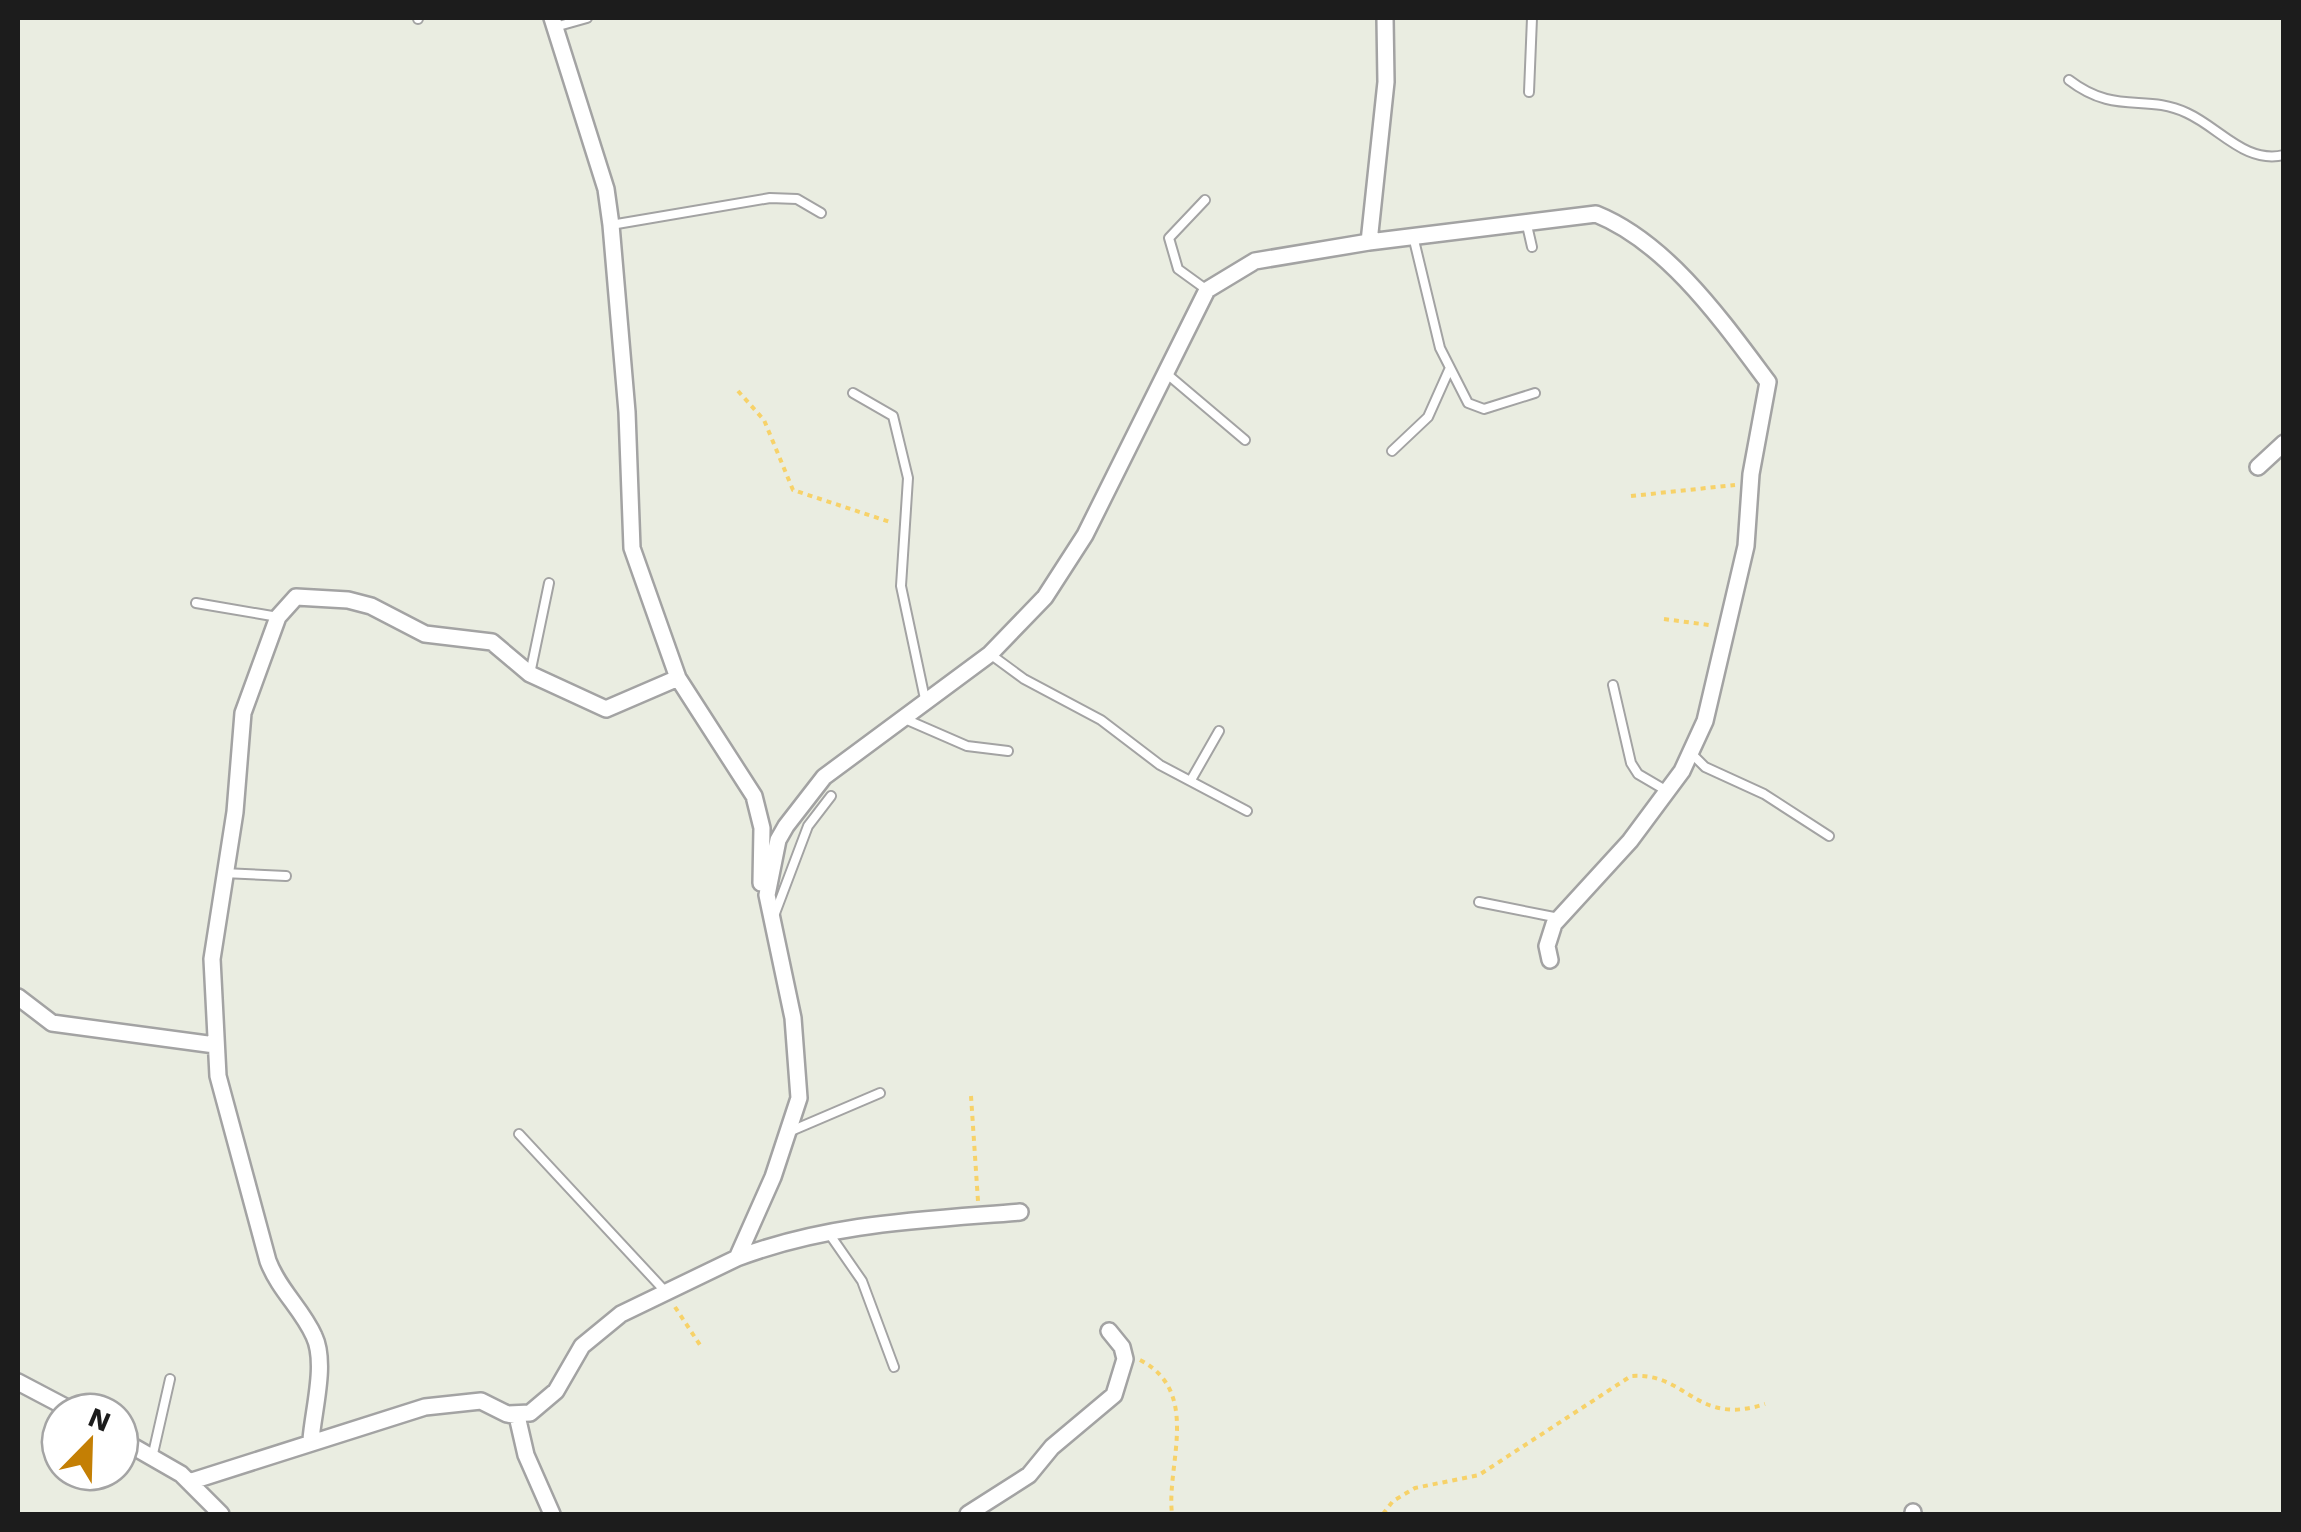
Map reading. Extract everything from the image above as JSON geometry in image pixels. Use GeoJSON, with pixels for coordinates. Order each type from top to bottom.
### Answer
{"type":"FeatureCollection","features":[{"type":"Feature","properties":{"kind":"street"},"geometry":{"type":"LineString","coordinates":[[1370,242],[1386,82],[1386,18]]}},
{"type":"Feature","properties":{"kind":"street"},"geometry":{"type":"LineString","coordinates":[[554,22],[606,189],[627,412],[632,548],[678,678],[737,766],[759,809],[760,881],[799,1074],[791,1131],[737,1258]]}},
{"type":"Feature","properties":{"kind":"street"},"geometry":{"type":"LineString","coordinates":[[770,916],[770,871],[786,826],[824,777],[990,654],[1062,574],[1207,290],[1255,261],[1413,236],[1596,214],[1624,228],[1692,287],[1768,382],[1750,483],[1746,546],[1728,628],[1692,754],[1630,841],[1559,918],[1546,946],[1550,960]]}},
{"type":"Feature","properties":{"kind":"street"},"geometry":{"type":"LineString","coordinates":[[2258,467],[2284,444]]}},
{"type":"Feature","properties":{"kind":"street"},"geometry":{"type":"LineString","coordinates":[[311,1440],[316,1339],[276,1281],[268,1261],[224,1108],[214,1045],[212,959],[236,812],[243,713],[278,617],[296,597],[348,600],[371,606],[425,634],[492,642],[530,674],[606,709],[678,678]]}},
{"type":"Feature","properties":{"kind":"street"},"geometry":{"type":"LineString","coordinates":[[18,997],[52,1023],[214,1045]]}},
{"type":"Feature","properties":{"kind":"street"},"geometry":{"type":"LineString","coordinates":[[507,1414],[530,1413],[545,1402],[582,1346],[621,1314],[737,1258],[878,1222],[1020,1212]]}},
{"type":"Feature","properties":{"kind":"street"},"geometry":{"type":"LineString","coordinates":[[968,1514],[1029,1475],[1052,1447],[1114,1395],[1125,1359],[1122,1346],[1109,1331]]}},
{"type":"Feature","properties":{"kind":"street"},"geometry":{"type":"LineString","coordinates":[[189,1482],[311,1440],[449,1404],[481,1401],[517,1416],[526,1455],[552,1514]]}},
{"type":"Feature","properties":{"kind":"street"},"geometry":{"type":"LineString","coordinates":[[140,1451],[189,1482],[217,1512]]}},
{"type":"Feature","properties":{"kind":"lane"},"geometry":{"type":"LineString","coordinates":[[554,22],[587,18]]}},
{"type":"Feature","properties":{"kind":"lane"},"geometry":{"type":"LineString","coordinates":[[1529,92],[1532,18]]}},
{"type":"Feature","properties":{"kind":"lane"},"geometry":{"type":"LineString","coordinates":[[2069,80],[2102,100],[2182,110],[2259,158],[2284,155]]}},
{"type":"Feature","properties":{"kind":"lane"},"geometry":{"type":"LineString","coordinates":[[611,225],[770,198],[797,199],[821,214]]}},
{"type":"Feature","properties":{"kind":"lane"},"geometry":{"type":"LineString","coordinates":[[1205,200],[1170,238],[1178,269],[1207,290]]}},
{"type":"Feature","properties":{"kind":"lane"},"geometry":{"type":"LineString","coordinates":[[1526,222],[1532,247]]}},
{"type":"Feature","properties":{"kind":"lane"},"geometry":{"type":"LineString","coordinates":[[1413,236],[1424,293],[1449,370],[1474,407],[1484,409],[1535,392]]}},
{"type":"Feature","properties":{"kind":"lane"},"geometry":{"type":"LineString","coordinates":[[1392,450],[1428,417],[1449,370]]}},
{"type":"Feature","properties":{"kind":"lane"},"geometry":{"type":"LineString","coordinates":[[1167,374],[1244,440]]}},
{"type":"Feature","properties":{"kind":"lane"},"geometry":{"type":"LineString","coordinates":[[853,393],[893,416],[908,478],[901,586],[925,699]]}},
{"type":"Feature","properties":{"kind":"lane"},"geometry":{"type":"LineString","coordinates":[[530,674],[549,582]]}},
{"type":"Feature","properties":{"kind":"lane"},"geometry":{"type":"LineString","coordinates":[[196,603],[278,617]]}},
{"type":"Feature","properties":{"kind":"lane"},"geometry":{"type":"LineString","coordinates":[[990,654],[1191,780],[1247,810]]}},
{"type":"Feature","properties":{"kind":"lane"},"geometry":{"type":"LineString","coordinates":[[1614,686],[1631,763],[1638,774],[1667,791]]}},
{"type":"Feature","properties":{"kind":"lane"},"geometry":{"type":"LineString","coordinates":[[902,718],[967,746],[1008,751]]}},
{"type":"Feature","properties":{"kind":"lane"},"geometry":{"type":"LineString","coordinates":[[1191,780],[1218,731]]}},
{"type":"Feature","properties":{"kind":"lane"},"geometry":{"type":"LineString","coordinates":[[1692,754],[1704,766],[1764,794],[1829,836]]}},
{"type":"Feature","properties":{"kind":"lane"},"geometry":{"type":"LineString","coordinates":[[770,916],[808,826],[831,796]]}},
{"type":"Feature","properties":{"kind":"lane"},"geometry":{"type":"LineString","coordinates":[[224,873],[286,876]]}},
{"type":"Feature","properties":{"kind":"lane"},"geometry":{"type":"LineString","coordinates":[[1480,902],[1559,918]]}},
{"type":"Feature","properties":{"kind":"lane"},"geometry":{"type":"LineString","coordinates":[[791,1131],[880,1094]]}},
{"type":"Feature","properties":{"kind":"lane"},"geometry":{"type":"LineString","coordinates":[[519,1134],[664,1290]]}},
{"type":"Feature","properties":{"kind":"lane"},"geometry":{"type":"LineString","coordinates":[[828,1232],[862,1281],[894,1367]]}},
{"type":"Feature","properties":{"kind":"lane"},"geometry":{"type":"LineString","coordinates":[[152,1458],[170,1380]]}},
{"type":"Feature","properties":{"kind":"path"},"geometry":{"type":"LineString","coordinates":[[738,391],[764,420],[793,490],[902,527]]}},
{"type":"Feature","properties":{"kind":"path"},"geometry":{"type":"LineString","coordinates":[[1631,496],[1750,483]]}},
{"type":"Feature","properties":{"kind":"path"},"geometry":{"type":"LineString","coordinates":[[1664,619],[1728,628]]}},
{"type":"Feature","properties":{"kind":"path"},"geometry":{"type":"LineString","coordinates":[[971,1096],[978,1216]]}},
{"type":"Feature","properties":{"kind":"path"},"geometry":{"type":"LineString","coordinates":[[664,1290],[702,1348]]}},
{"type":"Feature","properties":{"kind":"path"},"geometry":{"type":"LineString","coordinates":[[1125,1359],[1146,1363],[1157,1372],[1179,1426],[1172,1514]]}},
{"type":"Feature","properties":{"kind":"path"},"geometry":{"type":"LineString","coordinates":[[1383,1514],[1394,1501],[1415,1488],[1489,1470],[1631,1376],[1653,1378],[1714,1410],[1765,1404]]}}]}
